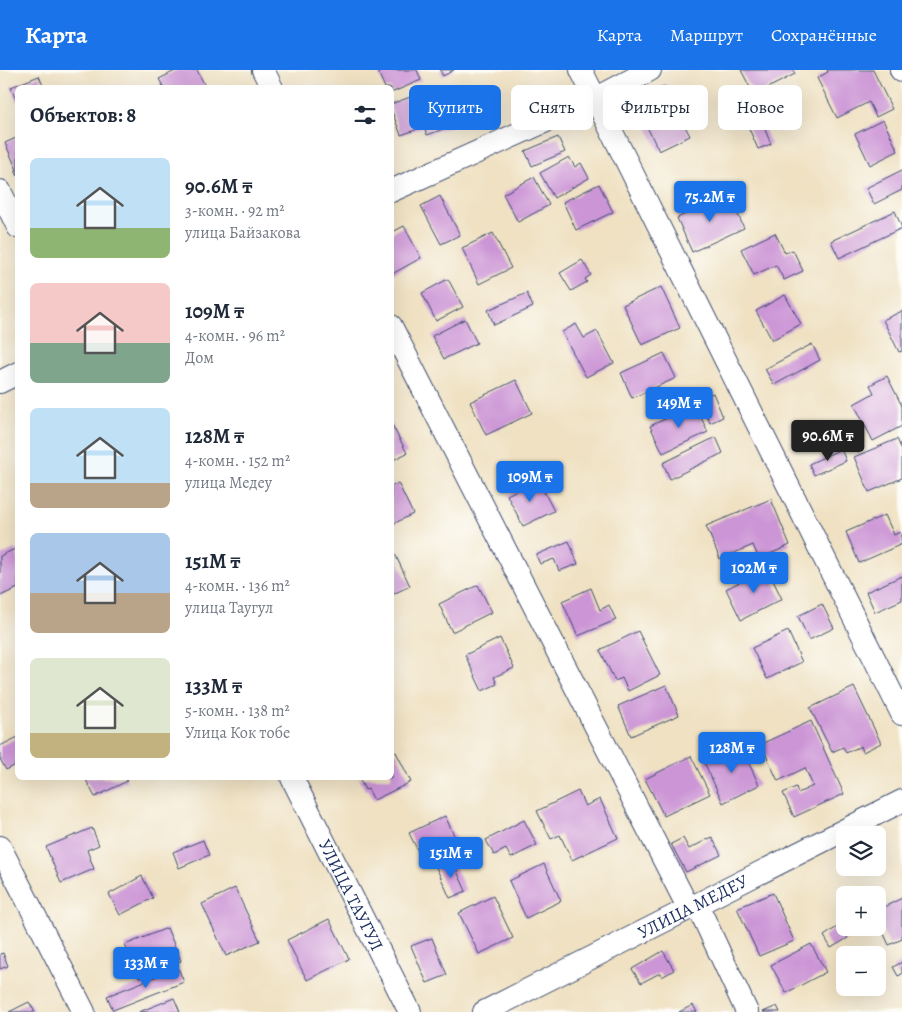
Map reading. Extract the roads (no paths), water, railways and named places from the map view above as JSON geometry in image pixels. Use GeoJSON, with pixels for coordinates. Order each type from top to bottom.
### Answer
{"type":"FeatureCollection","features":[{"type":"Feature","properties":{"kind":"street"},"geometry":{"type":"LineString","coordinates":[[263,70],[270,85]]}},
{"type":"Feature","properties":{"kind":"street"},"geometry":{"type":"LineString","coordinates":[[581,70],[902,714]]}},
{"type":"Feature","properties":{"kind":"street"},"geometry":{"type":"LineString","coordinates":[[394,190],[595,99],[650,70]]}},
{"type":"Feature","properties":{"kind":"street"},"geometry":{"type":"LineString","coordinates":[[0,191],[15,221]]}},
{"type":"Feature","properties":{"kind":"street"},"geometry":{"type":"LineString","coordinates":[[394,332],[747,1012]]}},
{"type":"Feature","properties":{"kind":"street"},"geometry":{"type":"LineString","coordinates":[[0,382],[15,374]]}},
{"type":"Feature","properties":{"kind":"street","name":"УЛИЦА ТАУГУЛ"},"geometry":{"type":"LineString","coordinates":[[293,780],[410,1012]]}},
{"type":"Feature","properties":{"kind":"street","name":"УЛИЦА МЕДЕУ"},"geometry":{"type":"LineString","coordinates":[[484,1012],[902,801]]}},
{"type":"Feature","properties":{"kind":"street"},"geometry":{"type":"LineString","coordinates":[[0,847],[84,1012]]}}]}
